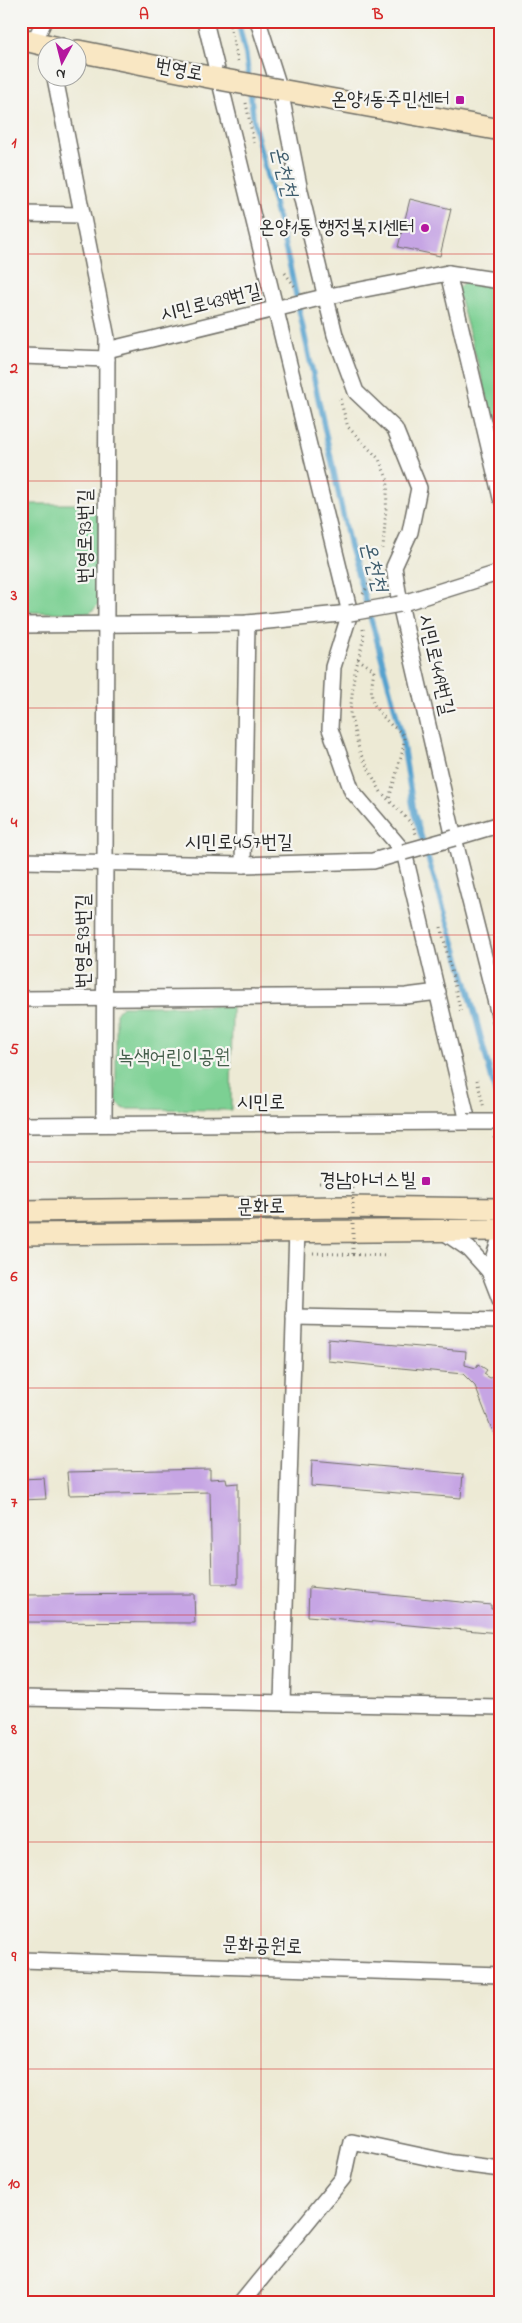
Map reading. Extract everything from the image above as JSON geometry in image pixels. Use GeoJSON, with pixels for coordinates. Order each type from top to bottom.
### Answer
{"type":"FeatureCollection","features":[{"type":"Feature","properties":{"kind":"main road","name":"번영로"},"geometry":{"type":"LineString","coordinates":[[88,53],[219,79],[501,130]]}},
{"type":"Feature","properties":{"kind":"main road","name":"문화로"},"geometry":{"type":"LineString","coordinates":[[21,1211],[344,1207],[495,1209]]}},
{"type":"Feature","properties":{"kind":"main road","name":"문화로"},"geometry":{"type":"LineString","coordinates":[[21,1234],[441,1230],[499,1236]]}},
{"type":"Feature","properties":{"kind":"street"},"geometry":{"type":"LineString","coordinates":[[43,38],[44,21]]}},
{"type":"Feature","properties":{"kind":"street"},"geometry":{"type":"LineString","coordinates":[[205,21],[350,613],[333,667],[330,729],[352,791],[404,852],[468,1122]]}},
{"type":"Feature","properties":{"kind":"street"},"geometry":{"type":"LineString","coordinates":[[21,625],[247,623],[350,613],[400,604],[394,568],[410,532],[419,488],[395,429],[356,392],[335,335],[324,297],[280,90],[258,21]]}},
{"type":"Feature","properties":{"kind":"street","name":"번영로93번길"},"geometry":{"type":"LineString","coordinates":[[57,88],[107,338],[104,1124]]}},
{"type":"Feature","properties":{"kind":"street"},"geometry":{"type":"LineString","coordinates":[[21,214],[81,215]]}},
{"type":"Feature","properties":{"kind":"street"},"geometry":{"type":"LineString","coordinates":[[448,273],[495,443],[501,498]]}},
{"type":"Feature","properties":{"kind":"street","name":"시민로439번길"},"geometry":{"type":"LineString","coordinates":[[21,356],[107,354],[324,297],[448,273],[501,282]]}},
{"type":"Feature","properties":{"kind":"street","name":"시민로449번길"},"geometry":{"type":"LineString","coordinates":[[454,838],[400,604],[501,572]]}},
{"type":"Feature","properties":{"kind":"street"},"geometry":{"type":"LineString","coordinates":[[242,865],[247,623]]}},
{"type":"Feature","properties":{"kind":"street","name":"시민로457번길"},"geometry":{"type":"LineString","coordinates":[[21,861],[242,865],[373,861],[501,824]]}},
{"type":"Feature","properties":{"kind":"street"},"geometry":{"type":"LineString","coordinates":[[454,838],[501,1023]]}},
{"type":"Feature","properties":{"kind":"street","name":"번영로93번길"},"geometry":{"type":"LineString","coordinates":[[104,999],[406,996],[438,992]]}},
{"type":"Feature","properties":{"kind":"street"},"geometry":{"type":"LineString","coordinates":[[21,999],[104,999]]}},
{"type":"Feature","properties":{"kind":"street","name":"시민로"},"geometry":{"type":"LineString","coordinates":[[21,1125],[501,1122]]}},
{"type":"Feature","properties":{"kind":"street"},"geometry":{"type":"LineString","coordinates":[[282,1702],[297,1230]]}},
{"type":"Feature","properties":{"kind":"street"},"geometry":{"type":"LineString","coordinates":[[441,1230],[469,1249],[489,1271],[501,1302]]}},
{"type":"Feature","properties":{"kind":"street"},"geometry":{"type":"LineString","coordinates":[[489,1271],[499,1236]]}},
{"type":"Feature","properties":{"kind":"street"},"geometry":{"type":"LineString","coordinates":[[294,1317],[501,1320]]}},
{"type":"Feature","properties":{"kind":"street"},"geometry":{"type":"LineString","coordinates":[[21,1698],[501,1707]]}},
{"type":"Feature","properties":{"kind":"street","name":"문화공원로"},"geometry":{"type":"LineString","coordinates":[[21,1960],[501,1974]]}},
{"type":"Feature","properties":{"kind":"street"},"geometry":{"type":"LineString","coordinates":[[242,2302],[343,2178],[351,2141],[454,2163],[501,2169]]}},
{"type":"Feature","properties":{"kind":"path"},"geometry":{"type":"LineString","coordinates":[[230,21],[238,64]]}},
{"type":"Feature","properties":{"kind":"path"},"geometry":{"type":"LineString","coordinates":[[338,392],[348,427],[378,459],[388,481],[384,554],[389,546]]}},
{"type":"Feature","properties":{"kind":"path"},"geometry":{"type":"LineString","coordinates":[[360,600],[382,562]]}},
{"type":"Feature","properties":{"kind":"path"},"geometry":{"type":"LineString","coordinates":[[358,659],[374,670],[372,685],[374,707],[379,714],[403,735],[401,760],[394,774],[389,800]]}},
{"type":"Feature","properties":{"kind":"path"},"geometry":{"type":"LineString","coordinates":[[319,1183],[400,1184]]}},
{"type":"Feature","properties":{"kind":"path"},"geometry":{"type":"LineString","coordinates":[[353,1183],[353,1255]]}},
{"type":"Feature","properties":{"kind":"path"},"geometry":{"type":"LineString","coordinates":[[313,1254],[388,1256]]}},
{"type":"Feature","properties":{"kind":"green space"},"geometry":{"type":"Polygon","coordinates":[[[465,281],[501,287],[501,428],[495,425],[457,289],[465,281]]]}},
{"type":"Feature","properties":{"kind":"green space"},"geometry":{"type":"Polygon","coordinates":[[[21,504],[100,504],[100,603],[90,613],[21,612],[21,504]]]}},
{"type":"Feature","properties":{"kind":"green space","name":"녹색어린이공원"},"geometry":{"type":"Polygon","coordinates":[[[122,1006],[232,1006],[231,1110],[124,1109],[116,1102],[116,1013],[122,1006]]]}},
{"type":"Feature","properties":{"kind":"building","name":"온양1동 행정복지센터"},"geometry":{"type":"Polygon","coordinates":[[[410,199],[451,209],[440,256],[398,247],[410,199]]]}},
{"type":"Feature","properties":{"kind":"building"},"geometry":{"type":"Polygon","coordinates":[[[328,1339],[466,1351],[465,1365],[476,1368],[478,1364],[487,1370],[484,1374],[490,1378],[501,1375],[501,1444],[498,1445],[475,1386],[463,1374],[328,1361],[328,1339]]]}},
{"type":"Feature","properties":{"kind":"building"},"geometry":{"type":"Polygon","coordinates":[[[312,1460],[463,1474],[461,1498],[311,1486],[312,1460]]]}},
{"type":"Feature","properties":{"kind":"building"},"geometry":{"type":"Polygon","coordinates":[[[210,1469],[210,1479],[226,1478],[227,1484],[238,1483],[238,1584],[212,1584],[210,1492],[69,1495],[67,1472],[210,1469]]]}},
{"type":"Feature","properties":{"kind":"building"},"geometry":{"type":"Polygon","coordinates":[[[44,1478],[46,1499],[21,1500],[21,1479],[44,1478]]]}},
{"type":"Feature","properties":{"kind":"building"},"geometry":{"type":"Polygon","coordinates":[[[309,1587],[491,1605],[491,1609],[500,1609],[499,1633],[308,1616],[309,1587]]]}},
{"type":"Feature","properties":{"kind":"building"},"geometry":{"type":"Polygon","coordinates":[[[194,1594],[195,1623],[22,1622],[22,1595],[194,1594]]]}},
{"type":"Feature","properties":{"kind":"waterway","name":"온천천"},"geometry":{"type":"LineString","coordinates":[[238,21],[246,55],[249,80]]}},
{"type":"Feature","properties":{"kind":"waterway","name":"온천천"},"geometry":{"type":"LineString","coordinates":[[250,90],[254,124],[290,267],[350,547],[401,732],[414,813],[467,984],[501,1115]]}},
{"type":"Feature","properties":{"kind":"place","name":"온양1동주민센터"},"geometry":{"type":"Point","coordinates":[460,100]}},
{"type":"Feature","properties":{"kind":"place","name":"온양1동 행정복지센터"},"geometry":{"type":"Point","coordinates":[425,228]}},
{"type":"Feature","properties":{"kind":"place","name":"경남아너스빌"},"geometry":{"type":"Point","coordinates":[426,1181]}}]}
